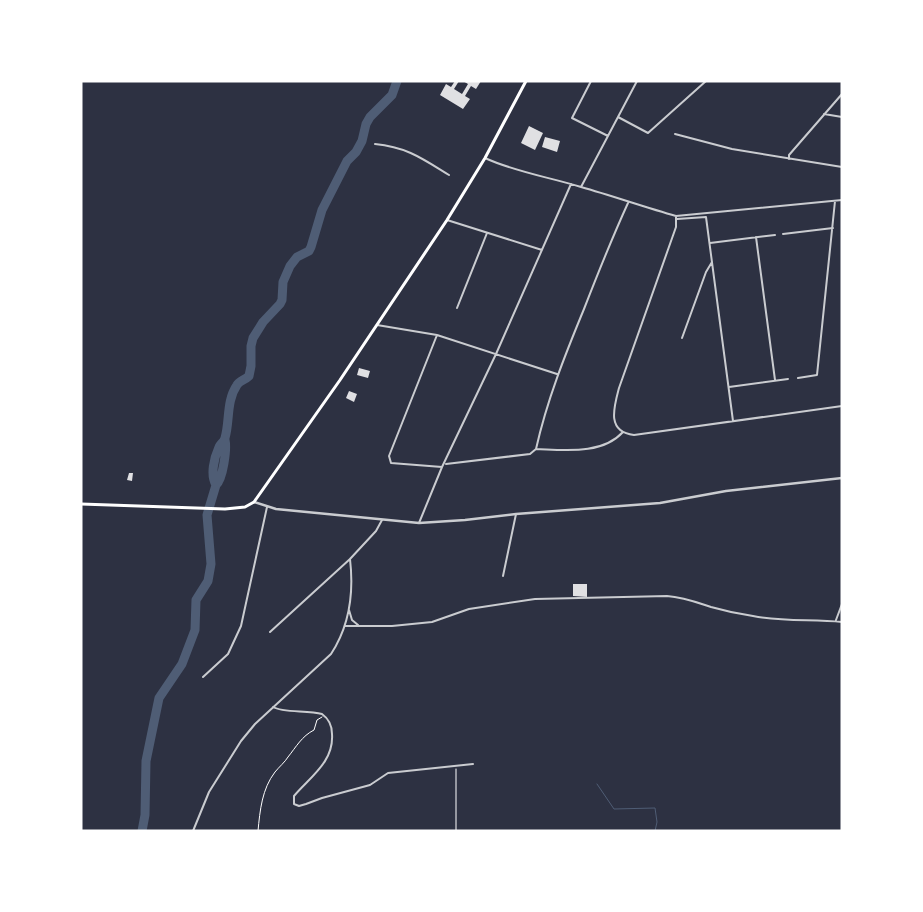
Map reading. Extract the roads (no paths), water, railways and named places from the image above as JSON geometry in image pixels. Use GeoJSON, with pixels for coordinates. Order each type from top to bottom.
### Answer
{"type":"FeatureCollection","features":[{"type":"Feature","properties":{"kind":"main road"},"geometry":{"type":"LineString","coordinates":[[81,504],[225,510],[245,507],[254,502],[268,485],[377,325],[446,220],[485,158],[526,81]]}},
{"type":"Feature","properties":{"kind":"street"},"geometry":{"type":"LineString","coordinates":[[591,81],[572,118],[608,136]]}},
{"type":"Feature","properties":{"kind":"street"},"geometry":{"type":"LineString","coordinates":[[581,187],[637,81]]}},
{"type":"Feature","properties":{"kind":"street"},"geometry":{"type":"LineString","coordinates":[[618,118],[648,132],[706,81]]}},
{"type":"Feature","properties":{"kind":"street"},"geometry":{"type":"LineString","coordinates":[[789,159],[789,155],[842,94]]}},
{"type":"Feature","properties":{"kind":"street"},"geometry":{"type":"LineString","coordinates":[[824,114],[842,117]]}},
{"type":"Feature","properties":{"kind":"street"},"geometry":{"type":"LineString","coordinates":[[675,134],[732,149],[842,167]]}},
{"type":"Feature","properties":{"kind":"street"},"geometry":{"type":"LineString","coordinates":[[375,144],[393,146],[411,152],[450,175]]}},
{"type":"Feature","properties":{"kind":"street"},"geometry":{"type":"LineString","coordinates":[[485,158],[503,166],[571,184],[628,203],[676,216],[842,200]]}},
{"type":"Feature","properties":{"kind":"street"},"geometry":{"type":"LineString","coordinates":[[419,523],[442,467],[496,354],[571,184]]}},
{"type":"Feature","properties":{"kind":"street"},"geometry":{"type":"LineString","coordinates":[[798,378],[817,375],[835,201]]}},
{"type":"Feature","properties":{"kind":"street"},"geometry":{"type":"LineString","coordinates":[[444,464],[530,454],[536,449],[544,416],[558,374],[628,203]]}},
{"type":"Feature","properties":{"kind":"street"},"geometry":{"type":"LineString","coordinates":[[676,216],[676,227],[619,388],[614,420],[618,428],[623,432],[634,434],[842,406]]}},
{"type":"Feature","properties":{"kind":"street"},"geometry":{"type":"LineString","coordinates":[[676,220],[705,216],[733,421]]}},
{"type":"Feature","properties":{"kind":"street"},"geometry":{"type":"LineString","coordinates":[[446,220],[542,250]]}},
{"type":"Feature","properties":{"kind":"street"},"geometry":{"type":"LineString","coordinates":[[783,234],[833,228]]}},
{"type":"Feature","properties":{"kind":"street"},"geometry":{"type":"LineString","coordinates":[[457,308],[487,234]]}},
{"type":"Feature","properties":{"kind":"street"},"geometry":{"type":"LineString","coordinates":[[710,243],[775,235]]}},
{"type":"Feature","properties":{"kind":"street"},"geometry":{"type":"LineString","coordinates":[[756,237],[775,380]]}},
{"type":"Feature","properties":{"kind":"street"},"geometry":{"type":"LineString","coordinates":[[682,338],[706,272],[712,262]]}},
{"type":"Feature","properties":{"kind":"street"},"geometry":{"type":"LineString","coordinates":[[377,325],[437,335],[558,374]]}},
{"type":"Feature","properties":{"kind":"street"},"geometry":{"type":"LineString","coordinates":[[437,335],[389,456],[391,463],[442,467]]}},
{"type":"Feature","properties":{"kind":"street"},"geometry":{"type":"LineString","coordinates":[[729,387],[788,379]]}},
{"type":"Feature","properties":{"kind":"street"},"geometry":{"type":"LineString","coordinates":[[536,449],[567,450],[602,447],[617,439],[623,432]]}},
{"type":"Feature","properties":{"kind":"street"},"geometry":{"type":"LineString","coordinates":[[254,502],[284,510],[419,523],[660,502],[726,491],[842,478]]}},
{"type":"Feature","properties":{"kind":"street"},"geometry":{"type":"LineString","coordinates":[[203,677],[228,654],[241,626],[268,507]]}},
{"type":"Feature","properties":{"kind":"street"},"geometry":{"type":"LineString","coordinates":[[503,576],[516,514]]}},
{"type":"Feature","properties":{"kind":"street"},"geometry":{"type":"LineString","coordinates":[[270,632],[350,559],[376,532],[382,520]]}},
{"type":"Feature","properties":{"kind":"street"},"geometry":{"type":"LineString","coordinates":[[193,831],[209,792],[228,758],[255,724],[331,654],[340,641],[346,626],[352,584],[350,559]]}},
{"type":"Feature","properties":{"kind":"street"},"geometry":{"type":"LineString","coordinates":[[346,626],[392,626],[432,622],[469,609],[535,599],[666,596],[681,597],[755,617],[793,621],[842,622]]}},
{"type":"Feature","properties":{"kind":"street"},"geometry":{"type":"LineString","coordinates":[[835,621],[842,604]]}},
{"type":"Feature","properties":{"kind":"street"},"geometry":{"type":"LineString","coordinates":[[349,608],[352,620],[360,626]]}},
{"type":"Feature","properties":{"kind":"street"},"geometry":{"type":"LineString","coordinates":[[273,707],[280,711],[322,714],[331,725],[330,753],[317,772],[294,796],[293,800],[296,805],[306,804],[370,785],[388,773],[457,764],[473,764]]}},
{"type":"Feature","properties":{"kind":"waterway"},"geometry":{"type":"LineString","coordinates":[[142,831],[145,815],[146,761],[159,698],[182,664],[195,630],[196,600],[208,581],[211,564],[207,515],[216,485],[213,476],[214,461],[227,431],[231,398],[238,384],[249,376],[253,338],[263,322],[280,304],[283,282],[290,266],[297,257],[309,251],[322,210],[347,161],[356,152],[362,141],[366,124],[370,117],[392,95],[397,81]]}},
{"type":"Feature","properties":{"kind":"waterway"},"geometry":{"type":"LineString","coordinates":[[216,485],[221,477],[224,464],[225,440]]}},
{"type":"Feature","properties":{"kind":"waterway"},"geometry":{"type":"LineString","coordinates":[[597,784],[614,809],[655,808],[657,822],[655,831]]}}]}
